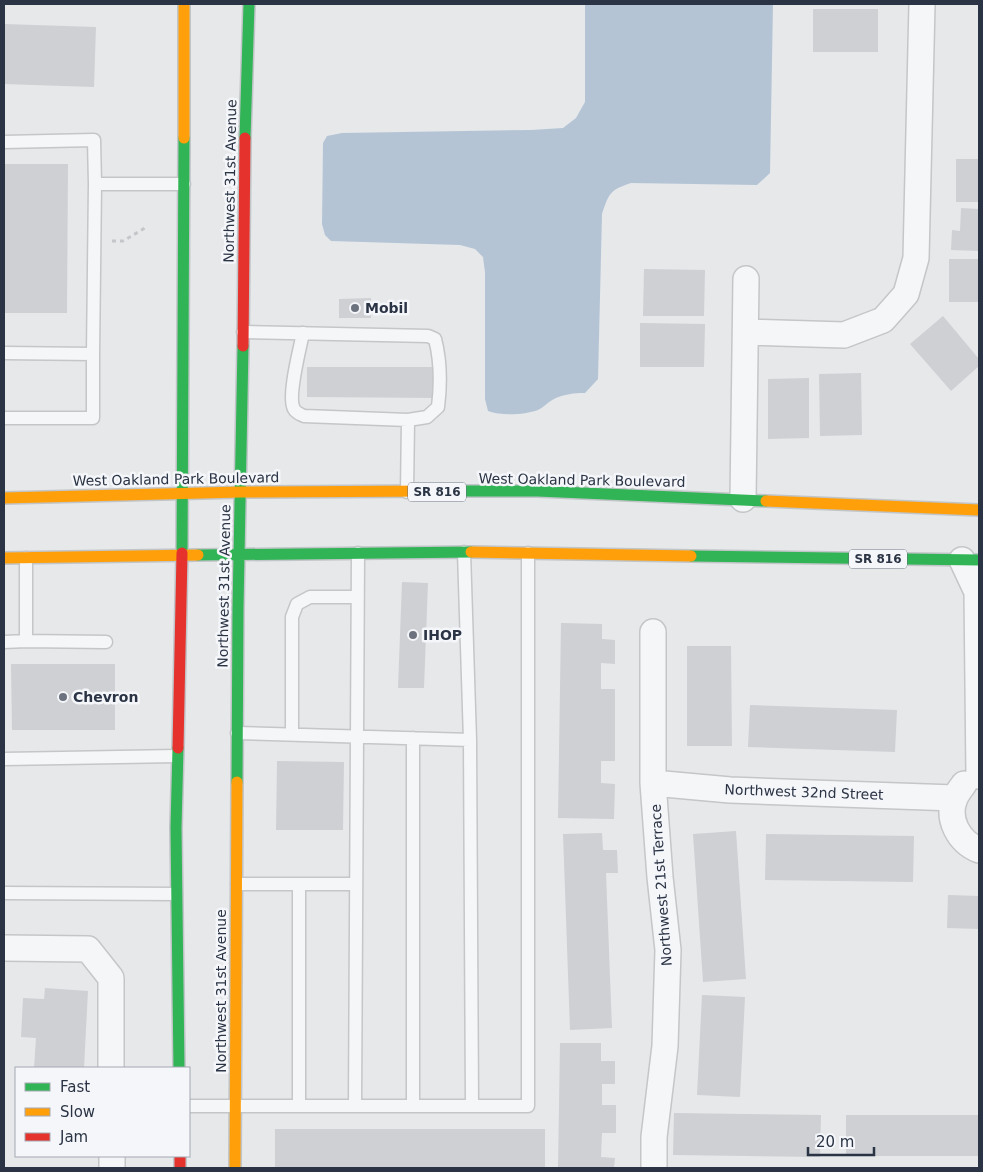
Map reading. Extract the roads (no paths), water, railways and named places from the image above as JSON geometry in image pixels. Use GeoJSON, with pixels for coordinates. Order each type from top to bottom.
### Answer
{"type":"FeatureCollection","features":[{"type":"Feature","properties":{"kind":"main road"},"geometry":{"type":"LineString","coordinates":[[179,1067],[176,894],[183,495],[184,4]]}},
{"type":"Feature","properties":{"kind":"main road","name":"Northwest 31st Avenue"},"geometry":{"type":"LineString","coordinates":[[235,1168],[236,732],[249,4]]}},
{"type":"Feature","properties":{"kind":"main road","name":"West Oakland Park Boulevard"},"geometry":{"type":"LineString","coordinates":[[4,498],[183,495],[241,492],[538,491],[979,510]]}},
{"type":"Feature","properties":{"kind":"main road","name":"SR 816"},"geometry":{"type":"LineString","coordinates":[[4,558],[464,552],[971,560]]}},
{"type":"Feature","properties":{"kind":"street"},"geometry":{"type":"LineString","coordinates":[[746,332],[844,335],[883,320],[906,294],[916,258],[922,4]]}},
{"type":"Feature","properties":{"kind":"street"},"geometry":{"type":"LineString","coordinates":[[742,499],[746,279]]}},
{"type":"Feature","properties":{"kind":"street"},"geometry":{"type":"LineString","coordinates":[[971,560],[977,592],[978,642],[964,669],[964,711],[979,756],[979,776],[964,784],[955,798],[952,813],[955,828],[964,841],[979,850]]}},
{"type":"Feature","properties":{"kind":"street","name":"Northwest 21st Terrace"},"geometry":{"type":"LineString","coordinates":[[653,632],[653,783],[668,950],[664,1046],[654,1137],[654,1168]]}},
{"type":"Feature","properties":{"kind":"street","name":"Northwest 32nd Street"},"geometry":{"type":"LineString","coordinates":[[653,783],[730,790],[955,798]]}},
{"type":"Feature","properties":{"kind":"street"},"geometry":{"type":"LineString","coordinates":[[4,948],[88,949],[111,978],[112,1067]]}},
{"type":"Feature","properties":{"kind":"lane"},"geometry":{"type":"LineString","coordinates":[[4,142],[94,140],[96,184],[93,418],[4,418]]}},
{"type":"Feature","properties":{"kind":"lane"},"geometry":{"type":"LineString","coordinates":[[96,184],[184,184]]}},
{"type":"Feature","properties":{"kind":"lane"},"geometry":{"type":"LineString","coordinates":[[243,332],[303,333],[428,336],[435,340],[440,356],[441,382],[438,407],[427,417],[408,420],[304,416],[295,411],[292,403],[296,365],[303,333]]}},
{"type":"Feature","properties":{"kind":"lane"},"geometry":{"type":"LineString","coordinates":[[4,353],[93,354]]}},
{"type":"Feature","properties":{"kind":"lane"},"geometry":{"type":"LineString","coordinates":[[407,492],[408,420]]}},
{"type":"Feature","properties":{"kind":"lane"},"geometry":{"type":"LineString","coordinates":[[464,552],[470,740],[472,1106]]}},
{"type":"Feature","properties":{"kind":"lane"},"geometry":{"type":"LineString","coordinates":[[355,1106],[358,553]]}},
{"type":"Feature","properties":{"kind":"lane"},"geometry":{"type":"LineString","coordinates":[[190,1106],[528,1106],[528,553]]}},
{"type":"Feature","properties":{"kind":"lane"},"geometry":{"type":"LineString","coordinates":[[26,558],[26,641]]}},
{"type":"Feature","properties":{"kind":"lane"},"geometry":{"type":"LineString","coordinates":[[292,734],[292,617],[297,604],[310,598],[357,597]]}},
{"type":"Feature","properties":{"kind":"lane"},"geometry":{"type":"LineString","coordinates":[[4,642],[106,642]]}},
{"type":"Feature","properties":{"kind":"lane"},"geometry":{"type":"LineString","coordinates":[[236,732],[470,740]]}},
{"type":"Feature","properties":{"kind":"lane"},"geometry":{"type":"LineString","coordinates":[[413,738],[413,1106]]}},
{"type":"Feature","properties":{"kind":"lane"},"geometry":{"type":"LineString","coordinates":[[4,759],[177,756]]}},
{"type":"Feature","properties":{"kind":"lane"},"geometry":{"type":"LineString","coordinates":[[236,884],[356,884]]}},
{"type":"Feature","properties":{"kind":"lane"},"geometry":{"type":"LineString","coordinates":[[299,884],[300,1105]]}},
{"type":"Feature","properties":{"kind":"lane"},"geometry":{"type":"LineString","coordinates":[[4,893],[176,894]]}},
{"type":"Feature","properties":{"kind":"water"},"geometry":{"type":"Polygon","coordinates":[[[585,4],[773,4],[770,173],[757,185],[631,183],[614,190],[602,214],[598,379],[585,393],[558,397],[538,410],[513,414],[493,413],[488,411],[485,399],[485,272],[483,257],[475,249],[460,245],[331,241],[325,235],[322,224],[323,143],[327,136],[342,133],[563,128],[576,118],[585,102],[585,4]]]}},
{"type":"Feature","properties":{"kind":"place","name":"Mobil"},"geometry":{"type":"Point","coordinates":[355,308]}},
{"type":"Feature","properties":{"kind":"place","name":"IHOP"},"geometry":{"type":"Point","coordinates":[413,635]}},
{"type":"Feature","properties":{"kind":"place","name":"Chevron"},"geometry":{"type":"Point","coordinates":[63,697]}}]}
